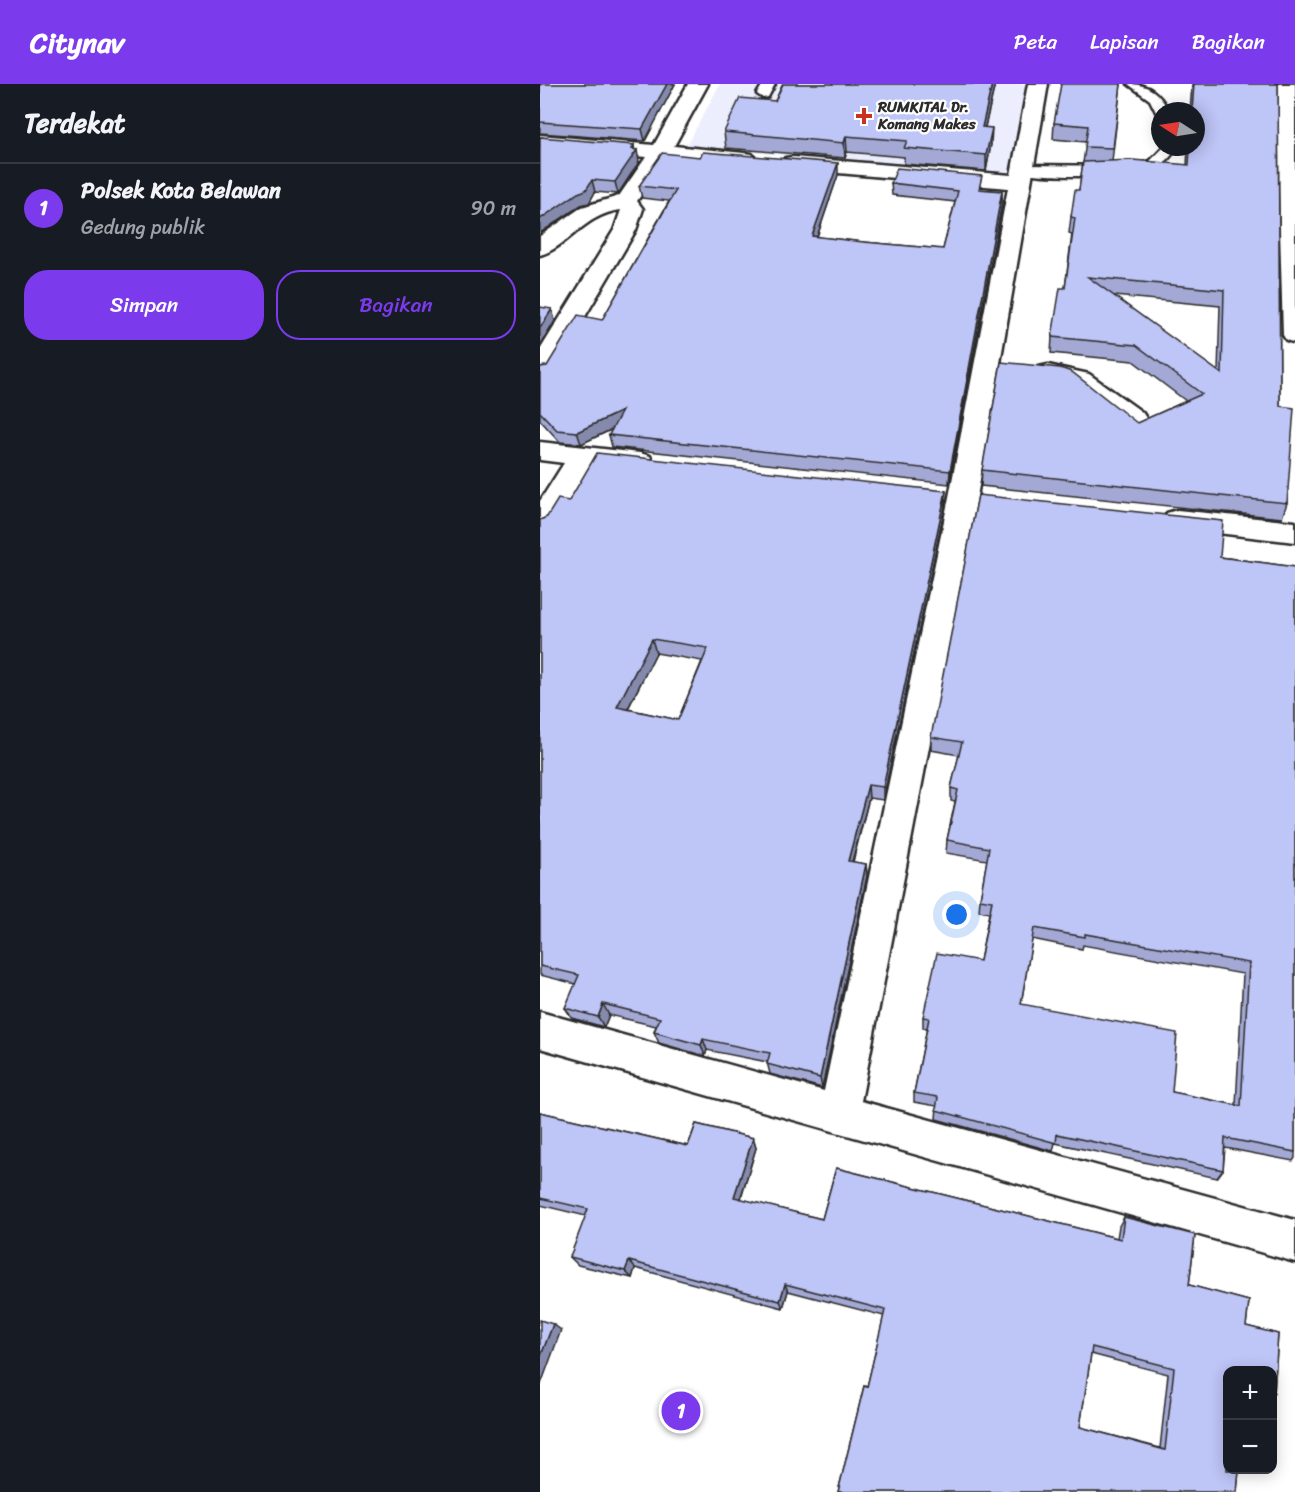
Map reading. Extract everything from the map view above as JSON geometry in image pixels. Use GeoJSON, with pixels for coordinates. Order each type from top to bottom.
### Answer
{"type":"FeatureCollection","features":[{"type":"Feature","properties":{"kind":"street"},"geometry":{"type":"LineString","coordinates":[[626,202],[660,152],[698,84]]}},
{"type":"Feature","properties":{"kind":"street"},"geometry":{"type":"LineString","coordinates":[[839,1112],[963,497],[1008,369],[1021,175],[1038,84]]}},
{"type":"Feature","properties":{"kind":"street"},"geometry":{"type":"LineString","coordinates":[[1286,84],[1295,335]]}},
{"type":"Feature","properties":{"kind":"street"},"geometry":{"type":"LineString","coordinates":[[540,141],[770,161],[1021,175]]}},
{"type":"Feature","properties":{"kind":"street"},"geometry":{"type":"LineString","coordinates":[[540,248],[569,222],[582,215],[611,203],[626,202]]}},
{"type":"Feature","properties":{"kind":"street"},"geometry":{"type":"LineString","coordinates":[[540,371],[626,230],[632,209],[626,202]]}},
{"type":"Feature","properties":{"kind":"street"},"geometry":{"type":"LineString","coordinates":[[1008,369],[1061,374],[1080,380],[1133,418]]}},
{"type":"Feature","properties":{"kind":"street"},"geometry":{"type":"LineString","coordinates":[[540,451],[665,465]]}},
{"type":"Feature","properties":{"kind":"street"},"geometry":{"type":"LineString","coordinates":[[540,524],[582,456]]}},
{"type":"Feature","properties":{"kind":"street"},"geometry":{"type":"LineString","coordinates":[[1153,517],[1295,532]]}},
{"type":"Feature","properties":{"kind":"street"},"geometry":{"type":"LineString","coordinates":[[540,1030],[1295,1241]]}},
{"type":"Feature","properties":{"kind":"lane"},"geometry":{"type":"LineString","coordinates":[[1134,84],[1155,98],[1157,102]]}},
{"type":"Feature","properties":{"kind":"lane"},"geometry":{"type":"LineString","coordinates":[[1021,175],[1140,169],[1154,165],[1162,156]]}},
{"type":"Feature","properties":{"kind":"shaded area","name":"RUMKITAL Dr. Komang Makes"},"geometry":{"type":"Polygon","coordinates":[[[720,84],[1031,84],[1014,174],[686,147],[720,84]]]}},
{"type":"Feature","properties":{"kind":"building"},"geometry":{"type":"Polygon","coordinates":[[[540,84],[667,84],[642,129],[540,122],[540,84]]]}},
{"type":"Feature","properties":{"kind":"building"},"geometry":{"type":"Polygon","coordinates":[[[783,84],[992,84],[982,127],[992,128],[986,155],[904,148],[907,141],[846,136],[844,143],[724,132],[740,98],[775,101],[783,84]]]}},
{"type":"Feature","properties":{"kind":"building"},"geometry":{"type":"Polygon","coordinates":[[[1061,84],[1121,84],[1113,148],[1085,147],[1088,126],[1054,123],[1061,84]]]}},
{"type":"Feature","properties":{"kind":"building"},"geometry":{"type":"Polygon","coordinates":[[[1194,84],[1278,84],[1280,406],[1294,408],[1287,503],[982,470],[1001,362],[1060,368],[1072,372],[1137,423],[1202,394],[1136,345],[1052,337],[1060,288],[1065,288],[1075,218],[1071,217],[1075,190],[1079,190],[1083,162],[1133,160],[1189,165],[1190,156],[1205,156],[1205,102],[1193,102],[1194,84]],[[1088,277],[1222,374],[1224,290],[1088,277]]]}},
{"type":"Feature","properties":{"kind":"building"},"geometry":{"type":"Polygon","coordinates":[[[540,137],[634,145],[632,149],[637,150],[615,182],[592,180],[586,190],[540,219],[540,137]]]}},
{"type":"Feature","properties":{"kind":"building"},"geometry":{"type":"Polygon","coordinates":[[[703,152],[838,163],[812,236],[943,249],[958,191],[891,183],[897,168],[982,176],[979,189],[1002,191],[950,471],[609,435],[622,411],[577,432],[557,430],[540,412],[540,367],[547,366],[578,315],[602,320],[676,190],[639,186],[662,153],[700,157],[703,152]]]}},
{"type":"Feature","properties":{"kind":"building"},"geometry":{"type":"Polygon","coordinates":[[[540,307],[552,309],[540,328],[540,307]]]}},
{"type":"Feature","properties":{"kind":"building"},"geometry":{"type":"Polygon","coordinates":[[[597,453],[946,491],[883,787],[868,785],[848,861],[866,864],[820,1078],[767,1064],[770,1053],[703,1039],[701,1045],[654,1032],[660,1018],[603,1004],[598,1017],[565,1008],[579,975],[540,966],[540,520],[547,517],[558,499],[569,501],[597,453]],[[652,639],[617,707],[678,720],[708,648],[652,639]]]}},
{"type":"Feature","properties":{"kind":"building"},"geometry":{"type":"Polygon","coordinates":[[[978,495],[1223,521],[1220,557],[1295,567],[1295,1152],[1225,1138],[1223,1170],[1057,1134],[1056,1143],[936,1110],[938,1097],[914,1093],[929,1018],[923,1017],[937,953],[980,961],[992,901],[980,899],[989,848],[947,840],[958,790],[951,788],[962,742],[931,737],[978,495]],[[1034,928],[1021,1004],[1177,1033],[1172,1092],[1241,1106],[1249,963],[1085,934],[1085,937],[1034,928]]]}},
{"type":"Feature","properties":{"kind":"building"},"geometry":{"type":"Polygon","coordinates":[[[540,1112],[688,1146],[696,1124],[753,1138],[734,1197],[822,1219],[836,1168],[1121,1239],[1124,1217],[1195,1235],[1189,1285],[1249,1301],[1246,1326],[1278,1334],[1276,1366],[1223,1366],[1223,1474],[1239,1474],[1237,1492],[838,1492],[864,1386],[867,1387],[885,1310],[785,1284],[780,1301],[629,1261],[625,1271],[570,1257],[588,1209],[540,1198],[540,1112]],[[1092,1347],[1080,1427],[1165,1450],[1174,1368],[1092,1347]]]}},
{"type":"Feature","properties":{"kind":"building"},"geometry":{"type":"Polygon","coordinates":[[[540,1320],[553,1324],[540,1358],[540,1320]]]}},
{"type":"Feature","properties":{"kind":"place","name":"RUMKITAL Dr. Komang Makes"},"geometry":{"type":"Point","coordinates":[864,116]}},
{"type":"Feature","properties":{"kind":"place","name":"Polsek Kota Belawan"},"geometry":{"type":"Point","coordinates":[681,1411]}}]}
